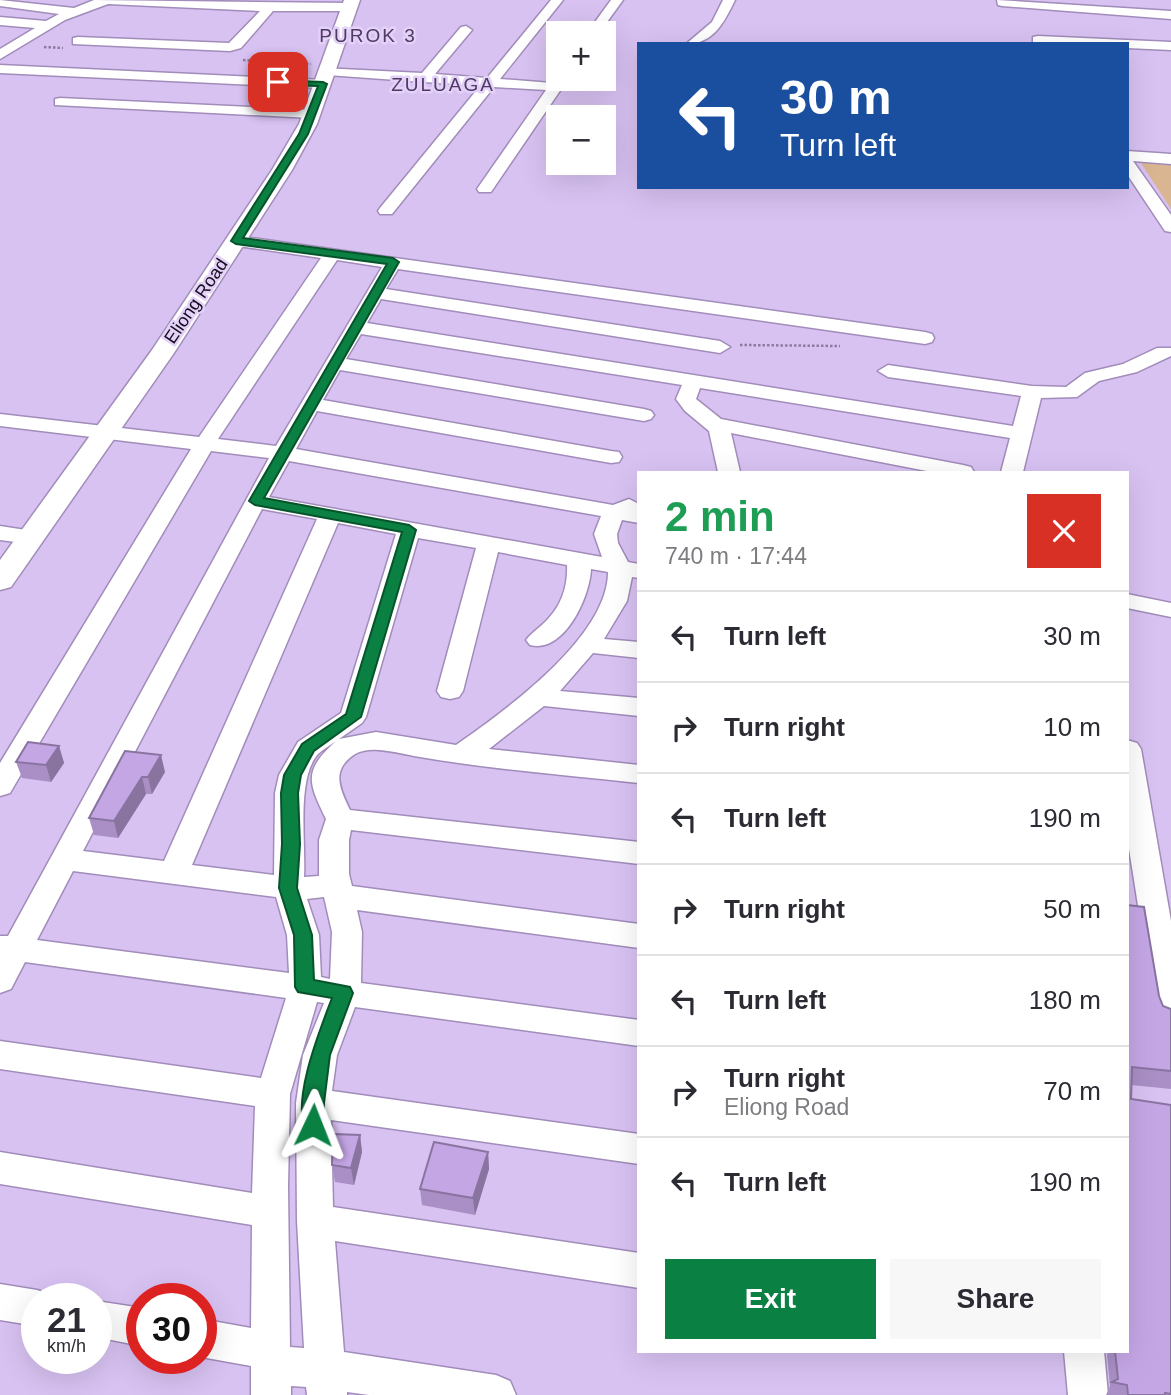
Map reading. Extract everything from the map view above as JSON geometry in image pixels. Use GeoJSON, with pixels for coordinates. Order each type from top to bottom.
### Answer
{"type":"FeatureCollection","features":[{"type":"Feature","properties":{"kind":"main road","name":"Eliong Road"},"geometry":{"type":"LineString","coordinates":[[0,581],[106,432],[288,161],[312,114],[351,3]]}},
{"type":"Feature","properties":{"kind":"street"},"geometry":{"type":"LineString","coordinates":[[386,211],[556,0]]}},
{"type":"Feature","properties":{"kind":"street"},"geometry":{"type":"LineString","coordinates":[[602,21],[617,0]]}},
{"type":"Feature","properties":{"kind":"street"},"geometry":{"type":"LineString","coordinates":[[694,42],[716,24],[729,0]]}},
{"type":"Feature","properties":{"kind":"street"},"geometry":{"type":"LineString","coordinates":[[0,55],[46,25],[103,1],[129,2],[157,8],[254,3],[270,7],[351,3]]}},
{"type":"Feature","properties":{"kind":"street"},"geometry":{"type":"LineString","coordinates":[[1001,1],[1171,15]]}},
{"type":"Feature","properties":{"kind":"street"},"geometry":{"type":"LineString","coordinates":[[1001,1],[1032,34],[1125,42]]}},
{"type":"Feature","properties":{"kind":"street"},"geometry":{"type":"LineString","coordinates":[[129,2],[73,44],[230,47],[236,45],[270,7]]}},
{"type":"Feature","properties":{"kind":"street"},"geometry":{"type":"LineString","coordinates":[[2,3],[74,12]]}},
{"type":"Feature","properties":{"kind":"street"},"geometry":{"type":"LineString","coordinates":[[0,21],[46,25]]}},
{"type":"Feature","properties":{"kind":"street"},"geometry":{"type":"LineString","coordinates":[[426,77],[466,30]]}},
{"type":"Feature","properties":{"kind":"street"},"geometry":{"type":"LineString","coordinates":[[0,40],[19,42]]}},
{"type":"Feature","properties":{"kind":"street"},"geometry":{"type":"LineString","coordinates":[[1129,42],[1171,46]]}},
{"type":"Feature","properties":{"kind":"street"},"geometry":{"type":"LineString","coordinates":[[0,69],[325,78],[426,77],[546,83]]}},
{"type":"Feature","properties":{"kind":"street"},"geometry":{"type":"LineString","coordinates":[[485,188],[552,91]]}},
{"type":"Feature","properties":{"kind":"street"},"geometry":{"type":"LineString","coordinates":[[60,102],[312,114]]}},
{"type":"Feature","properties":{"kind":"street"},"geometry":{"type":"LineString","coordinates":[[1129,156],[1171,159]]}},
{"type":"Feature","properties":{"kind":"street"},"geometry":{"type":"LineString","coordinates":[[1129,166],[1171,227]]}},
{"type":"Feature","properties":{"kind":"street"},"geometry":{"type":"LineString","coordinates":[[236,241],[925,338]]}},
{"type":"Feature","properties":{"kind":"street"},"geometry":{"type":"LineString","coordinates":[[0,786],[205,443],[333,253]]}},
{"type":"Feature","properties":{"kind":"street"},"geometry":{"type":"LineString","coordinates":[[0,980],[8,948],[64,859],[255,501],[393,262]]}},
{"type":"Feature","properties":{"kind":"street"},"geometry":{"type":"LineString","coordinates":[[375,293],[720,347]]}},
{"type":"Feature","properties":{"kind":"street"},"geometry":{"type":"LineString","coordinates":[[355,327],[1021,433]]}},
{"type":"Feature","properties":{"kind":"street"},"geometry":{"type":"LineString","coordinates":[[888,371],[1032,392],[1070,393],[1092,377],[1130,368],[1164,352]]}},
{"type":"Feature","properties":{"kind":"street"},"geometry":{"type":"LineString","coordinates":[[333,363],[644,415]]}},
{"type":"Feature","properties":{"kind":"street"},"geometry":{"type":"LineString","coordinates":[[696,380],[686,399],[695,410],[715,424],[958,471]]}},
{"type":"Feature","properties":{"kind":"street"},"geometry":{"type":"LineString","coordinates":[[1012,471],[1032,392]]}},
{"type":"Feature","properties":{"kind":"street"},"geometry":{"type":"LineString","coordinates":[[309,404],[611,457]]}},
{"type":"Feature","properties":{"kind":"street"},"geometry":{"type":"LineString","coordinates":[[0,420],[282,453],[626,514]]}},
{"type":"Feature","properties":{"kind":"street"},"geometry":{"type":"LineString","coordinates":[[715,424],[722,436],[729,471]]}},
{"type":"Feature","properties":{"kind":"street"},"geometry":{"type":"LineString","coordinates":[[255,501],[629,569]]}},
{"type":"Feature","properties":{"kind":"street"},"geometry":{"type":"LineString","coordinates":[[626,514],[608,522],[605,538],[629,569]]}},
{"type":"Feature","properties":{"kind":"street"},"geometry":{"type":"LineString","coordinates":[[173,873],[330,515]]}},
{"type":"Feature","properties":{"kind":"street"},"geometry":{"type":"LineString","coordinates":[[295,1373],[315,1222],[313,1103],[320,1055],[344,993],[348,960],[347,932],[291,844],[289,793],[293,775],[308,748],[353,717],[409,530]]}},
{"type":"Feature","properties":{"kind":"street"},"geometry":{"type":"LineString","coordinates":[[0,533],[31,537]]}},
{"type":"Feature","properties":{"kind":"street"},"geometry":{"type":"LineString","coordinates":[[450,691],[489,543]]}},
{"type":"Feature","properties":{"kind":"street"},"geometry":{"type":"LineString","coordinates":[[539,640],[564,616],[578,591],[579,559]]}},
{"type":"Feature","properties":{"kind":"street"},"geometry":{"type":"LineString","coordinates":[[461,755],[540,697],[586,645],[613,603],[620,583],[629,569]]}},
{"type":"Feature","properties":{"kind":"street"},"geometry":{"type":"LineString","coordinates":[[1129,601],[1171,610]]}},
{"type":"Feature","properties":{"kind":"street"},"geometry":{"type":"LineString","coordinates":[[586,645],[637,650]]}},
{"type":"Feature","properties":{"kind":"street"},"geometry":{"type":"LineString","coordinates":[[540,697],[637,707]]}},
{"type":"Feature","properties":{"kind":"street"},"geometry":{"type":"LineString","coordinates":[[295,1373],[270,1212],[273,1094],[305,987],[303,935],[320,889],[340,819],[324,785],[328,764],[348,746],[376,741],[461,755],[637,775]]}},
{"type":"Feature","properties":{"kind":"street"},"geometry":{"type":"LineString","coordinates":[[1129,760],[1171,1013]]}},
{"type":"Feature","properties":{"kind":"street"},"geometry":{"type":"LineString","coordinates":[[340,819],[637,853]]}},
{"type":"Feature","properties":{"kind":"street"},"geometry":{"type":"LineString","coordinates":[[64,859],[320,889],[637,936]]}},
{"type":"Feature","properties":{"kind":"street"},"geometry":{"type":"LineString","coordinates":[[8,948],[637,1033]]}},
{"type":"Feature","properties":{"kind":"street"},"geometry":{"type":"LineString","coordinates":[[0,1055],[273,1094]]}},
{"type":"Feature","properties":{"kind":"street"},"geometry":{"type":"LineString","coordinates":[[313,1103],[637,1149]]}},
{"type":"Feature","properties":{"kind":"street"},"geometry":{"type":"LineString","coordinates":[[0,1168],[270,1212]]}},
{"type":"Feature","properties":{"kind":"street"},"geometry":{"type":"LineString","coordinates":[[315,1222],[637,1271]]}},
{"type":"Feature","properties":{"kind":"street"},"geometry":{"type":"LineString","coordinates":[[0,1302],[21,1305]]}},
{"type":"Feature","properties":{"kind":"street"},"geometry":{"type":"LineString","coordinates":[[217,1344],[295,1373],[496,1395]]}},
{"type":"Feature","properties":{"kind":"street"},"geometry":{"type":"LineString","coordinates":[[1084,1353],[1088,1395]]}},
{"type":"Feature","properties":{"kind":"path"},"geometry":{"type":"LineString","coordinates":[[720,347],[854,346],[864,343],[872,330]]}},
{"type":"Feature","properties":{"kind":"shaded area"},"geometry":{"type":"Polygon","coordinates":[[[1137,157],[1171,160],[1171,209],[1137,157]]]}},
{"type":"Feature","properties":{"kind":"building"},"geometry":{"type":"Polygon","coordinates":[[[28,742],[59,746],[46,765],[16,762],[28,742]]]}},
{"type":"Feature","properties":{"kind":"building"},"geometry":{"type":"Polygon","coordinates":[[[125,751],[161,755],[148,777],[142,777],[114,821],[89,818],[125,751]]]}},
{"type":"Feature","properties":{"kind":"building"},"geometry":{"type":"Polygon","coordinates":[[[1129,905],[1144,907],[1159,996],[1163,1006],[1171,1009],[1171,1071],[1132,1067],[1131,1099],[1171,1105],[1171,1394],[1128,1395],[1127,1385],[1112,1382],[1118,1379],[1115,1353],[1129,1353],[1129,905]]]}},
{"type":"Feature","properties":{"kind":"building"},"geometry":{"type":"Polygon","coordinates":[[[333,1134],[360,1135],[351,1168],[332,1165],[333,1134]]]}},
{"type":"Feature","properties":{"kind":"building"},"geometry":{"type":"Polygon","coordinates":[[[434,1142],[488,1152],[473,1198],[420,1189],[434,1142]]]}},
{"type":"Feature","properties":{"kind":"district","name":"PUROK 3"},"geometry":{"type":"Point","coordinates":[368,35]}},
{"type":"Feature","properties":{"kind":"district","name":"ZULUAGA"},"geometry":{"type":"Point","coordinates":[443,84]}},
{"type":"Feature","properties":{"kind":"route"},"geometry":{"type":"LineString","coordinates":[[278,82],[323,84],[304,134],[236,241],[393,262],[255,501],[409,530],[353,717],[308,748],[293,775],[289,793],[291,844],[288,888],[303,935],[305,987],[344,993],[320,1055],[313,1103],[313,1125]]}}]}
